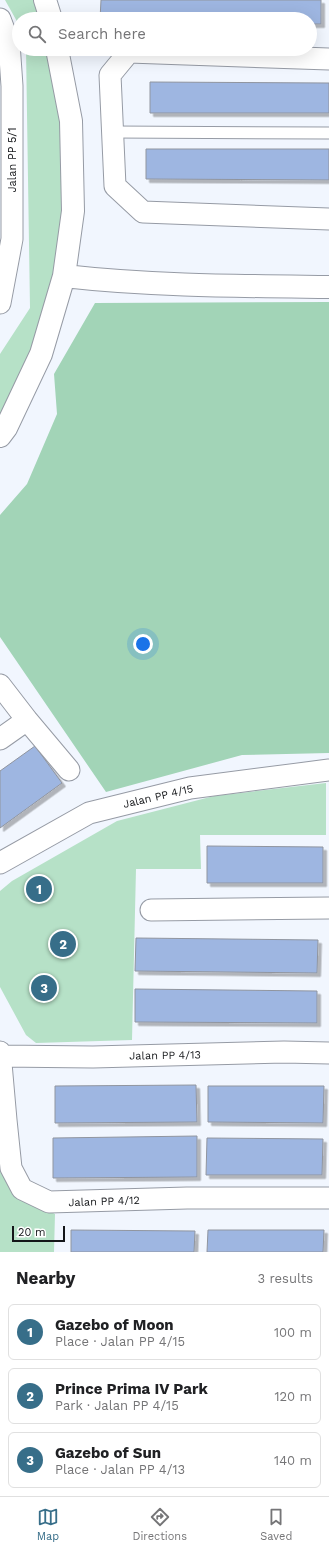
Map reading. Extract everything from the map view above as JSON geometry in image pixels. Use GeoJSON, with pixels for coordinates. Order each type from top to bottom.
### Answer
{"type":"FeatureCollection","features":[{"type":"Feature","properties":{"kind":"street"},"geometry":{"type":"LineString","coordinates":[[45,0],[49,12]]}},
{"type":"Feature","properties":{"kind":"street","name":"Jalan PP 5/1"},"geometry":{"type":"LineString","coordinates":[[0,19],[12,86],[12,239],[0,302]]}},
{"type":"Feature","properties":{"kind":"street"},"geometry":{"type":"LineString","coordinates":[[0,436],[6,428],[41,354],[64,276],[73,211],[71,121],[58,56]]}},
{"type":"Feature","properties":{"kind":"street"},"geometry":{"type":"LineString","coordinates":[[126,56],[110,75],[114,186],[143,212],[329,219]]}},
{"type":"Feature","properties":{"kind":"street"},"geometry":{"type":"LineString","coordinates":[[243,56],[329,59]]}},
{"type":"Feature","properties":{"kind":"street"},"geometry":{"type":"LineString","coordinates":[[64,276],[134,282],[227,286],[329,287]]}},
{"type":"Feature","properties":{"kind":"street"},"geometry":{"type":"LineString","coordinates":[[0,685],[27,720],[70,770]]}},
{"type":"Feature","properties":{"kind":"street"},"geometry":{"type":"LineString","coordinates":[[0,739],[27,720]]}},
{"type":"Feature","properties":{"kind":"street","name":"Jalan PP 4/15"},"geometry":{"type":"LineString","coordinates":[[0,863],[6,858],[89,813],[190,788],[329,770]]}},
{"type":"Feature","properties":{"kind":"street"},"geometry":{"type":"LineString","coordinates":[[151,910],[329,908]]}},
{"type":"Feature","properties":{"kind":"street","name":"Jalan PP 4/13"},"geometry":{"type":"LineString","coordinates":[[0,1054],[93,1057],[284,1052],[329,1053]]}},
{"type":"Feature","properties":{"kind":"street","name":"Jalan PP 4/12"},"geometry":{"type":"LineString","coordinates":[[0,1054],[12,1168],[22,1190],[49,1202],[187,1198],[329,1198]]}},
{"type":"Feature","properties":{"kind":"lane"},"geometry":{"type":"LineString","coordinates":[[112,132],[329,133]]}},
{"type":"Feature","properties":{"kind":"green space"},"geometry":{"type":"Polygon","coordinates":[[[5,0],[37,0],[41,12],[12,12],[5,0]]]}},
{"type":"Feature","properties":{"kind":"green space"},"geometry":{"type":"Polygon","coordinates":[[[26,56],[50,56],[63,125],[64,215],[53,278],[35,351],[0,424],[0,354],[30,308],[26,56]]]}},
{"type":"Feature","properties":{"kind":"green space"},"geometry":{"type":"Polygon","coordinates":[[[329,302],[329,753],[242,755],[106,792],[0,637],[0,515],[27,484],[57,414],[54,374],[95,303],[329,302]]]}},
{"type":"Feature","properties":{"kind":"green space"},"geometry":{"type":"Polygon","coordinates":[[[326,783],[326,835],[200,835],[201,869],[136,869],[132,1040],[36,1043],[26,1035],[0,987],[0,891],[12,881],[117,821],[214,796],[326,783]]]}},
{"type":"Feature","properties":{"kind":"green space"},"geometry":{"type":"Polygon","coordinates":[[[0,1122],[21,1197],[55,1214],[54,1252],[0,1252],[0,1122]]]}},
{"type":"Feature","properties":{"kind":"building"},"geometry":{"type":"Polygon","coordinates":[[[101,0],[321,0],[321,24],[317,24],[317,12],[100,12],[101,0]]]}},
{"type":"Feature","properties":{"kind":"building"},"geometry":{"type":"Polygon","coordinates":[[[150,82],[329,83],[329,113],[150,113],[150,82]]]}},
{"type":"Feature","properties":{"kind":"building"},"geometry":{"type":"Polygon","coordinates":[[[146,149],[329,149],[329,180],[146,179],[146,149]]]}},
{"type":"Feature","properties":{"kind":"building"},"geometry":{"type":"Polygon","coordinates":[[[35,746],[62,783],[0,828],[0,771],[35,746]]]}},
{"type":"Feature","properties":{"kind":"building"},"geometry":{"type":"Polygon","coordinates":[[[207,846],[323,847],[323,883],[207,883],[207,846]]]}},
{"type":"Feature","properties":{"kind":"building"},"geometry":{"type":"Polygon","coordinates":[[[37,879],[49,889],[38,898],[29,888],[37,879]]]}},
{"type":"Feature","properties":{"kind":"building"},"geometry":{"type":"Polygon","coordinates":[[[136,938],[318,940],[317,973],[135,971],[136,938]]]}},
{"type":"Feature","properties":{"kind":"building"},"geometry":{"type":"Polygon","coordinates":[[[43,979],[54,989],[46,998],[34,987],[43,979]]]}},
{"type":"Feature","properties":{"kind":"building"},"geometry":{"type":"Polygon","coordinates":[[[135,989],[317,991],[317,1023],[135,1022],[135,989]]]}},
{"type":"Feature","properties":{"kind":"building"},"geometry":{"type":"Polygon","coordinates":[[[196,1085],[197,1122],[55,1123],[55,1086],[196,1085]]]}},
{"type":"Feature","properties":{"kind":"building"},"geometry":{"type":"Polygon","coordinates":[[[208,1086],[324,1086],[323,1123],[208,1122],[208,1086]]]}},
{"type":"Feature","properties":{"kind":"building"},"geometry":{"type":"Polygon","coordinates":[[[197,1136],[197,1177],[53,1178],[53,1138],[197,1136]]]}},
{"type":"Feature","properties":{"kind":"building"},"geometry":{"type":"Polygon","coordinates":[[[207,1138],[323,1139],[322,1175],[206,1175],[207,1138]]]}},
{"type":"Feature","properties":{"kind":"building"},"geometry":{"type":"Polygon","coordinates":[[[71,1230],[195,1231],[194,1252],[71,1252],[71,1230]]]}},
{"type":"Feature","properties":{"kind":"building"},"geometry":{"type":"Polygon","coordinates":[[[208,1230],[324,1230],[323,1252],[207,1252],[208,1230]]]}},
{"type":"Feature","properties":{"kind":"place","name":"Gazebo of Moon"},"geometry":{"type":"Point","coordinates":[39,889]}},
{"type":"Feature","properties":{"kind":"place","name":"Prince Prima IV Park"},"geometry":{"type":"Point","coordinates":[63,944]}},
{"type":"Feature","properties":{"kind":"place","name":"Gazebo of Sun"},"geometry":{"type":"Point","coordinates":[44,988]}}]}
